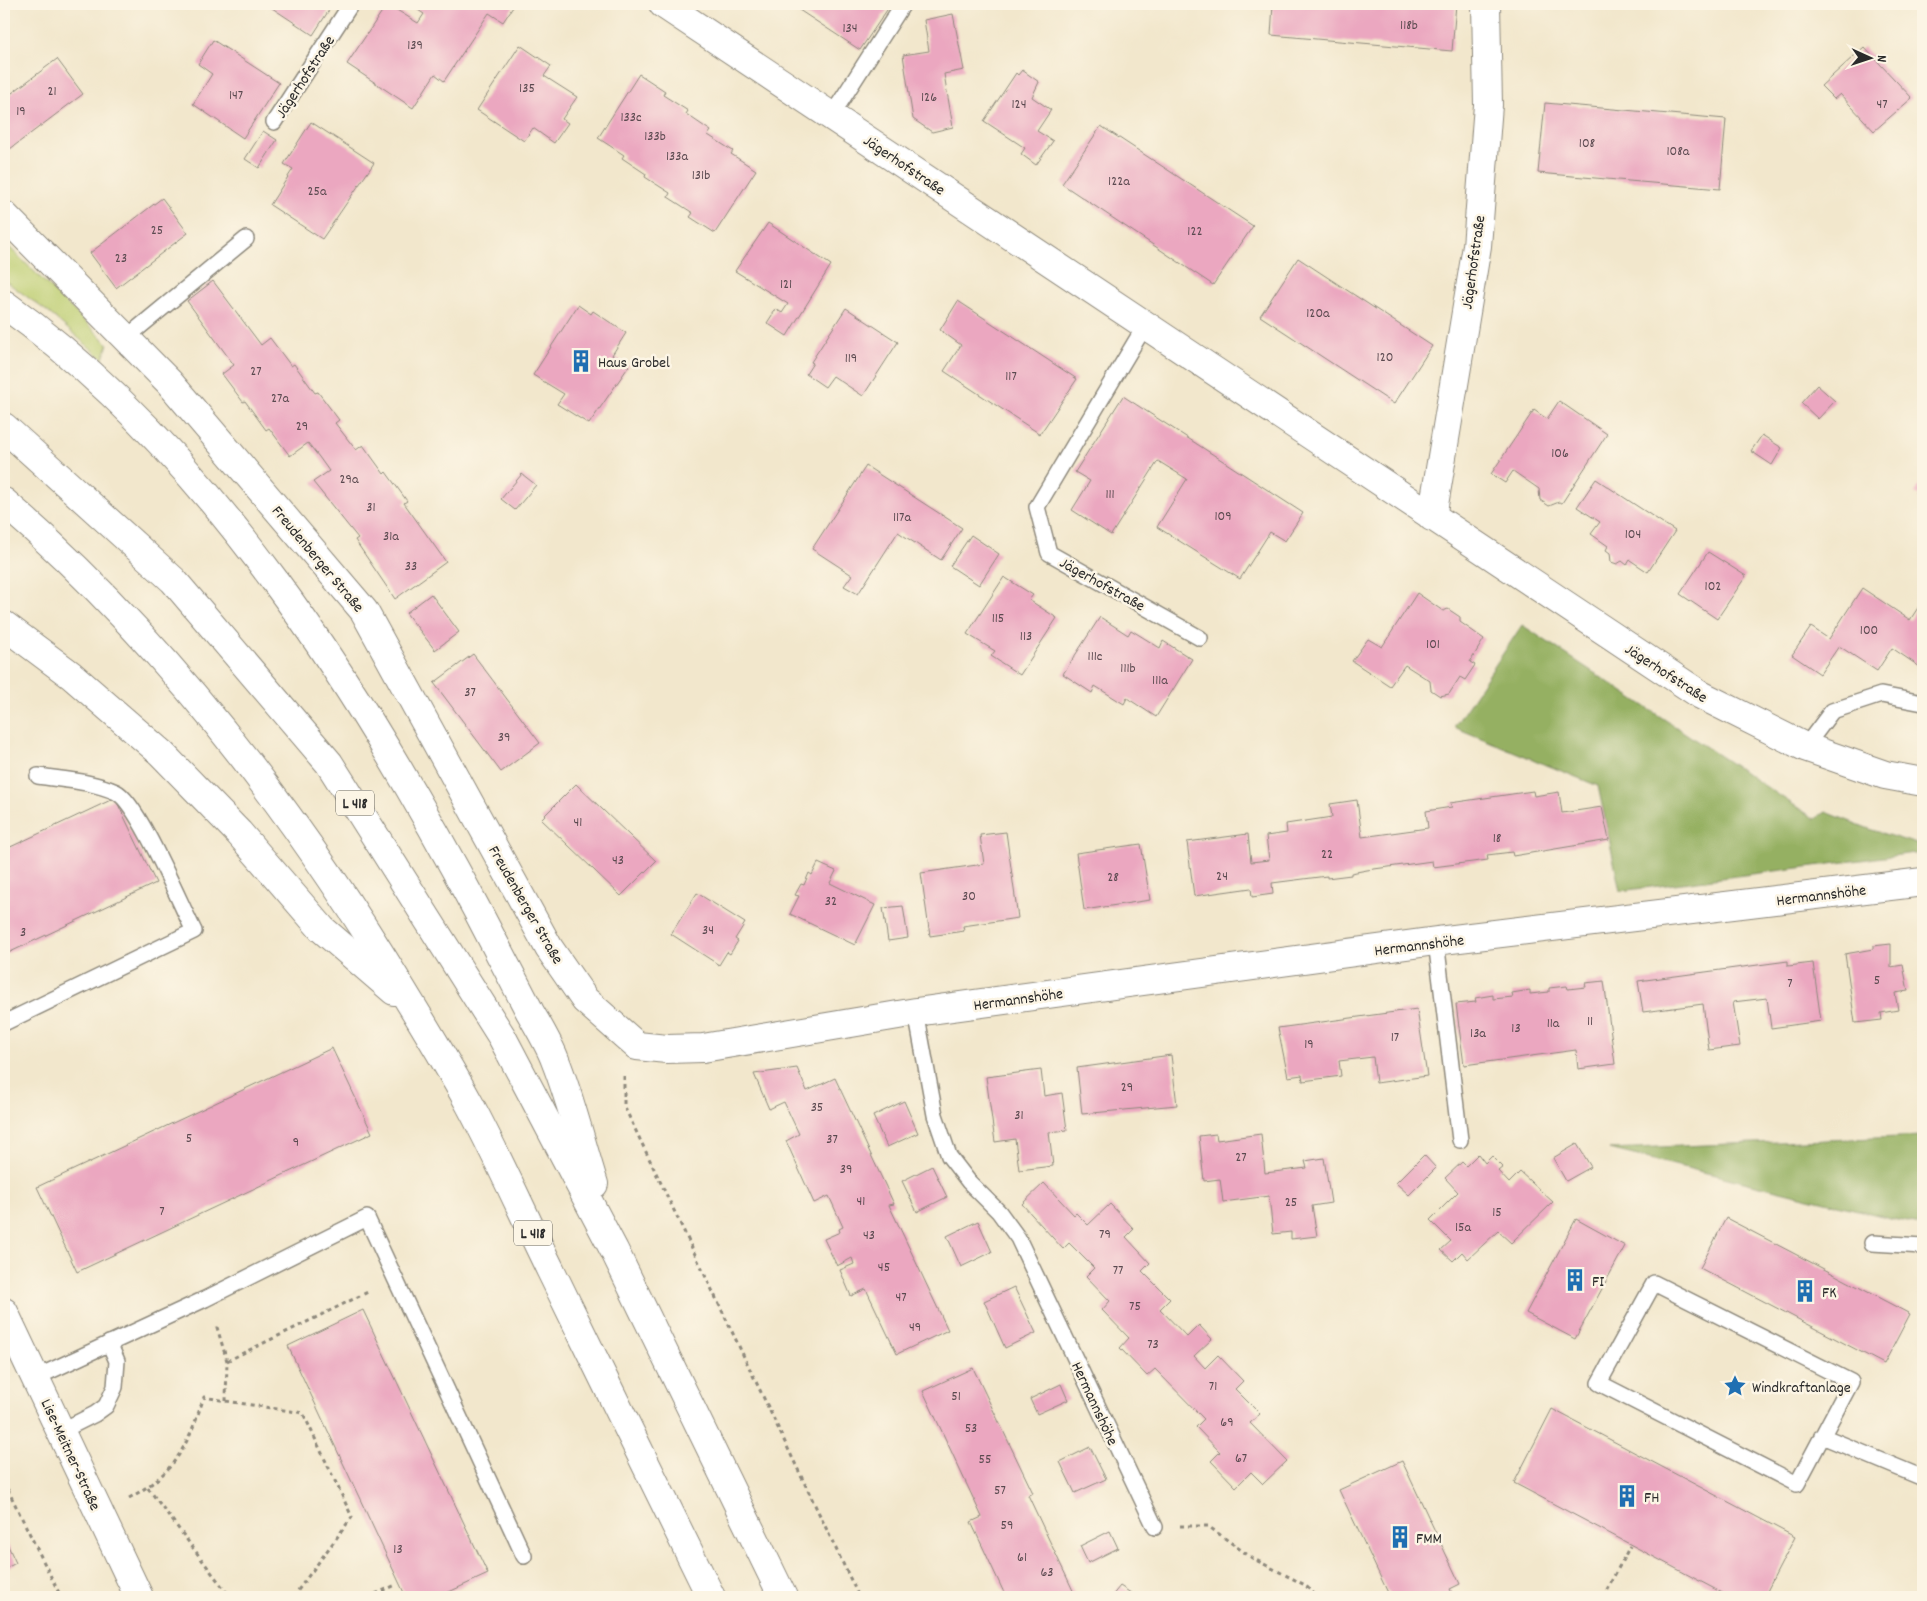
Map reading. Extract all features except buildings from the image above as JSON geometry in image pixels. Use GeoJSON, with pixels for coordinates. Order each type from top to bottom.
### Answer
{"type":"FeatureCollection","features":[{"type":"Feature","properties":{"kind":"main road","name":"Jägerhofstraße"},"geometry":{"type":"LineString","coordinates":[[663,4],[1701,695],[1805,747],[1885,775],[1923,782]]}},
{"type":"Feature","properties":{"kind":"main road","name":"Jägerhofstraße"},"geometry":{"type":"LineString","coordinates":[[1432,517],[1476,246],[1488,105],[1486,4]]}},
{"type":"Feature","properties":{"kind":"main road","name":"Freudenberger Straße"},"geometry":{"type":"LineString","coordinates":[[4,215],[169,382],[364,610],[549,948],[585,1000],[637,1046]]}},
{"type":"Feature","properties":{"kind":"main road"},"geometry":{"type":"LineString","coordinates":[[4,304],[35,326],[111,393],[155,436],[232,527],[293,607],[342,679],[442,844],[555,1060],[614,1250]]}},
{"type":"Feature","properties":{"kind":"main road","name":"L 418"},"geometry":{"type":"LineString","coordinates":[[4,427],[173,580],[329,762],[502,1037],[614,1250],[783,1597]]}},
{"type":"Feature","properties":{"kind":"main road","name":"L 418"},"geometry":{"type":"LineString","coordinates":[[4,502],[37,531],[110,602],[178,674],[242,753],[308,844],[368,933],[470,1105],[711,1597]]}},
{"type":"Feature","properties":{"kind":"main road"},"geometry":{"type":"LineString","coordinates":[[4,625],[71,675],[161,753],[239,833],[322,928],[412,1006]]}},
{"type":"Feature","properties":{"kind":"main road","name":"Hermannshöhe"},"geometry":{"type":"LineString","coordinates":[[637,1046],[667,1049],[703,1048],[916,1012],[1436,941],[1923,882]]}},
{"type":"Feature","properties":{"kind":"main road","name":"Lise-Meitner-Straße"},"geometry":{"type":"LineString","coordinates":[[4,1312],[139,1597]]}},
{"type":"Feature","properties":{"kind":"lane","name":"Jägerhofstraße"},"geometry":{"type":"LineString","coordinates":[[274,122],[351,4]]}},
{"type":"Feature","properties":{"kind":"lane"},"geometry":{"type":"LineString","coordinates":[[832,115],[903,4]]}},
{"type":"Feature","properties":{"kind":"lane"},"geometry":{"type":"LineString","coordinates":[[126,338],[246,239]]}},
{"type":"Feature","properties":{"kind":"lane","name":"Jägerhofstraße"},"geometry":{"type":"LineString","coordinates":[[1146,324],[1037,507],[1049,553],[1200,638]]}},
{"type":"Feature","properties":{"kind":"lane"},"geometry":{"type":"LineString","coordinates":[[1805,747],[1832,711],[1881,695],[1923,703]]}},
{"type":"Feature","properties":{"kind":"lane"},"geometry":{"type":"LineString","coordinates":[[4,1023],[194,931],[142,822],[118,793],[86,783],[38,776]]}},
{"type":"Feature","properties":{"kind":"lane"},"geometry":{"type":"LineString","coordinates":[[1436,941],[1460,1140]]}},
{"type":"Feature","properties":{"kind":"lane","name":"Hermannshöhe"},"geometry":{"type":"LineString","coordinates":[[916,1012],[935,1115],[949,1156],[969,1182],[999,1212],[1018,1238],[1155,1527]]}},
{"type":"Feature","properties":{"kind":"lane"},"geometry":{"type":"LineString","coordinates":[[35,1378],[205,1299],[367,1218],[524,1556]]}},
{"type":"Feature","properties":{"kind":"lane"},"geometry":{"type":"LineString","coordinates":[[1872,1243],[1923,1246]]}},
{"type":"Feature","properties":{"kind":"lane"},"geometry":{"type":"LineString","coordinates":[[1654,1283],[1851,1382],[1822,1436],[1797,1484],[1600,1383],[1654,1283]]}},
{"type":"Feature","properties":{"kind":"lane"},"geometry":{"type":"LineString","coordinates":[[61,1431],[95,1414],[106,1406],[115,1387],[117,1361],[109,1343]]}},
{"type":"Feature","properties":{"kind":"lane"},"geometry":{"type":"LineString","coordinates":[[1822,1436],[1923,1478]]}},
{"type":"Feature","properties":{"kind":"path"},"geometry":{"type":"LineString","coordinates":[[637,1046],[624,1072],[624,1106],[859,1597]]}},
{"type":"Feature","properties":{"kind":"path"},"geometry":{"type":"LineString","coordinates":[[227,1362],[396,1278]]}},
{"type":"Feature","properties":{"kind":"path"},"geometry":{"type":"LineString","coordinates":[[205,1299],[218,1329],[227,1362],[226,1401]]}},
{"type":"Feature","properties":{"kind":"path"},"geometry":{"type":"LineString","coordinates":[[100,1515],[148,1488],[172,1466],[192,1434],[204,1398],[303,1413],[352,1517],[293,1597]]}},
{"type":"Feature","properties":{"kind":"path"},"geometry":{"type":"LineString","coordinates":[[4,1482],[61,1597]]}},
{"type":"Feature","properties":{"kind":"path"},"geometry":{"type":"LineString","coordinates":[[148,1488],[230,1597]]}},
{"type":"Feature","properties":{"kind":"path"},"geometry":{"type":"LineString","coordinates":[[1155,1527],[1208,1526],[1252,1558],[1305,1585],[1317,1597]]}},
{"type":"Feature","properties":{"kind":"path"},"geometry":{"type":"LineString","coordinates":[[1603,1597],[1630,1546]]}},
{"type":"Feature","properties":{"kind":"path"},"geometry":{"type":"LineString","coordinates":[[368,1597],[396,1585]]}},
{"type":"Feature","properties":{"kind":"path"},"geometry":{"type":"LineString","coordinates":[[241,1597],[261,1593],[276,1597]]}},
{"type":"Feature","properties":{"kind":"green space"},"geometry":{"type":"Polygon","coordinates":[[[4,242],[108,344],[103,359],[48,312],[4,280],[4,242]]]}},
{"type":"Feature","properties":{"kind":"green space"},"geometry":{"type":"Polygon","coordinates":[[[1522,625],[1815,819],[1826,812],[1872,830],[1923,846],[1923,852],[1620,891],[1598,786],[1454,727],[1522,625]]]}},
{"type":"Feature","properties":{"kind":"green space"},"geometry":{"type":"Polygon","coordinates":[[[1923,1136],[1923,1226],[1609,1149],[1923,1136]]]}},
{"type":"Feature","properties":{"kind":"place","name":"Haus Grobel"},"geometry":{"type":"Point","coordinates":[581,361]}},
{"type":"Feature","properties":{"kind":"place","name":"FI"},"geometry":{"type":"Point","coordinates":[1575,1280]}},
{"type":"Feature","properties":{"kind":"place","name":"FK"},"geometry":{"type":"Point","coordinates":[1805,1291]}},
{"type":"Feature","properties":{"kind":"place","name":"Windkraftanlage"},"geometry":{"type":"Point","coordinates":[1735,1386]}},
{"type":"Feature","properties":{"kind":"place","name":"FH"},"geometry":{"type":"Point","coordinates":[1627,1496]}},
{"type":"Feature","properties":{"kind":"place","name":"FMM"},"geometry":{"type":"Point","coordinates":[1400,1537]}}]}
